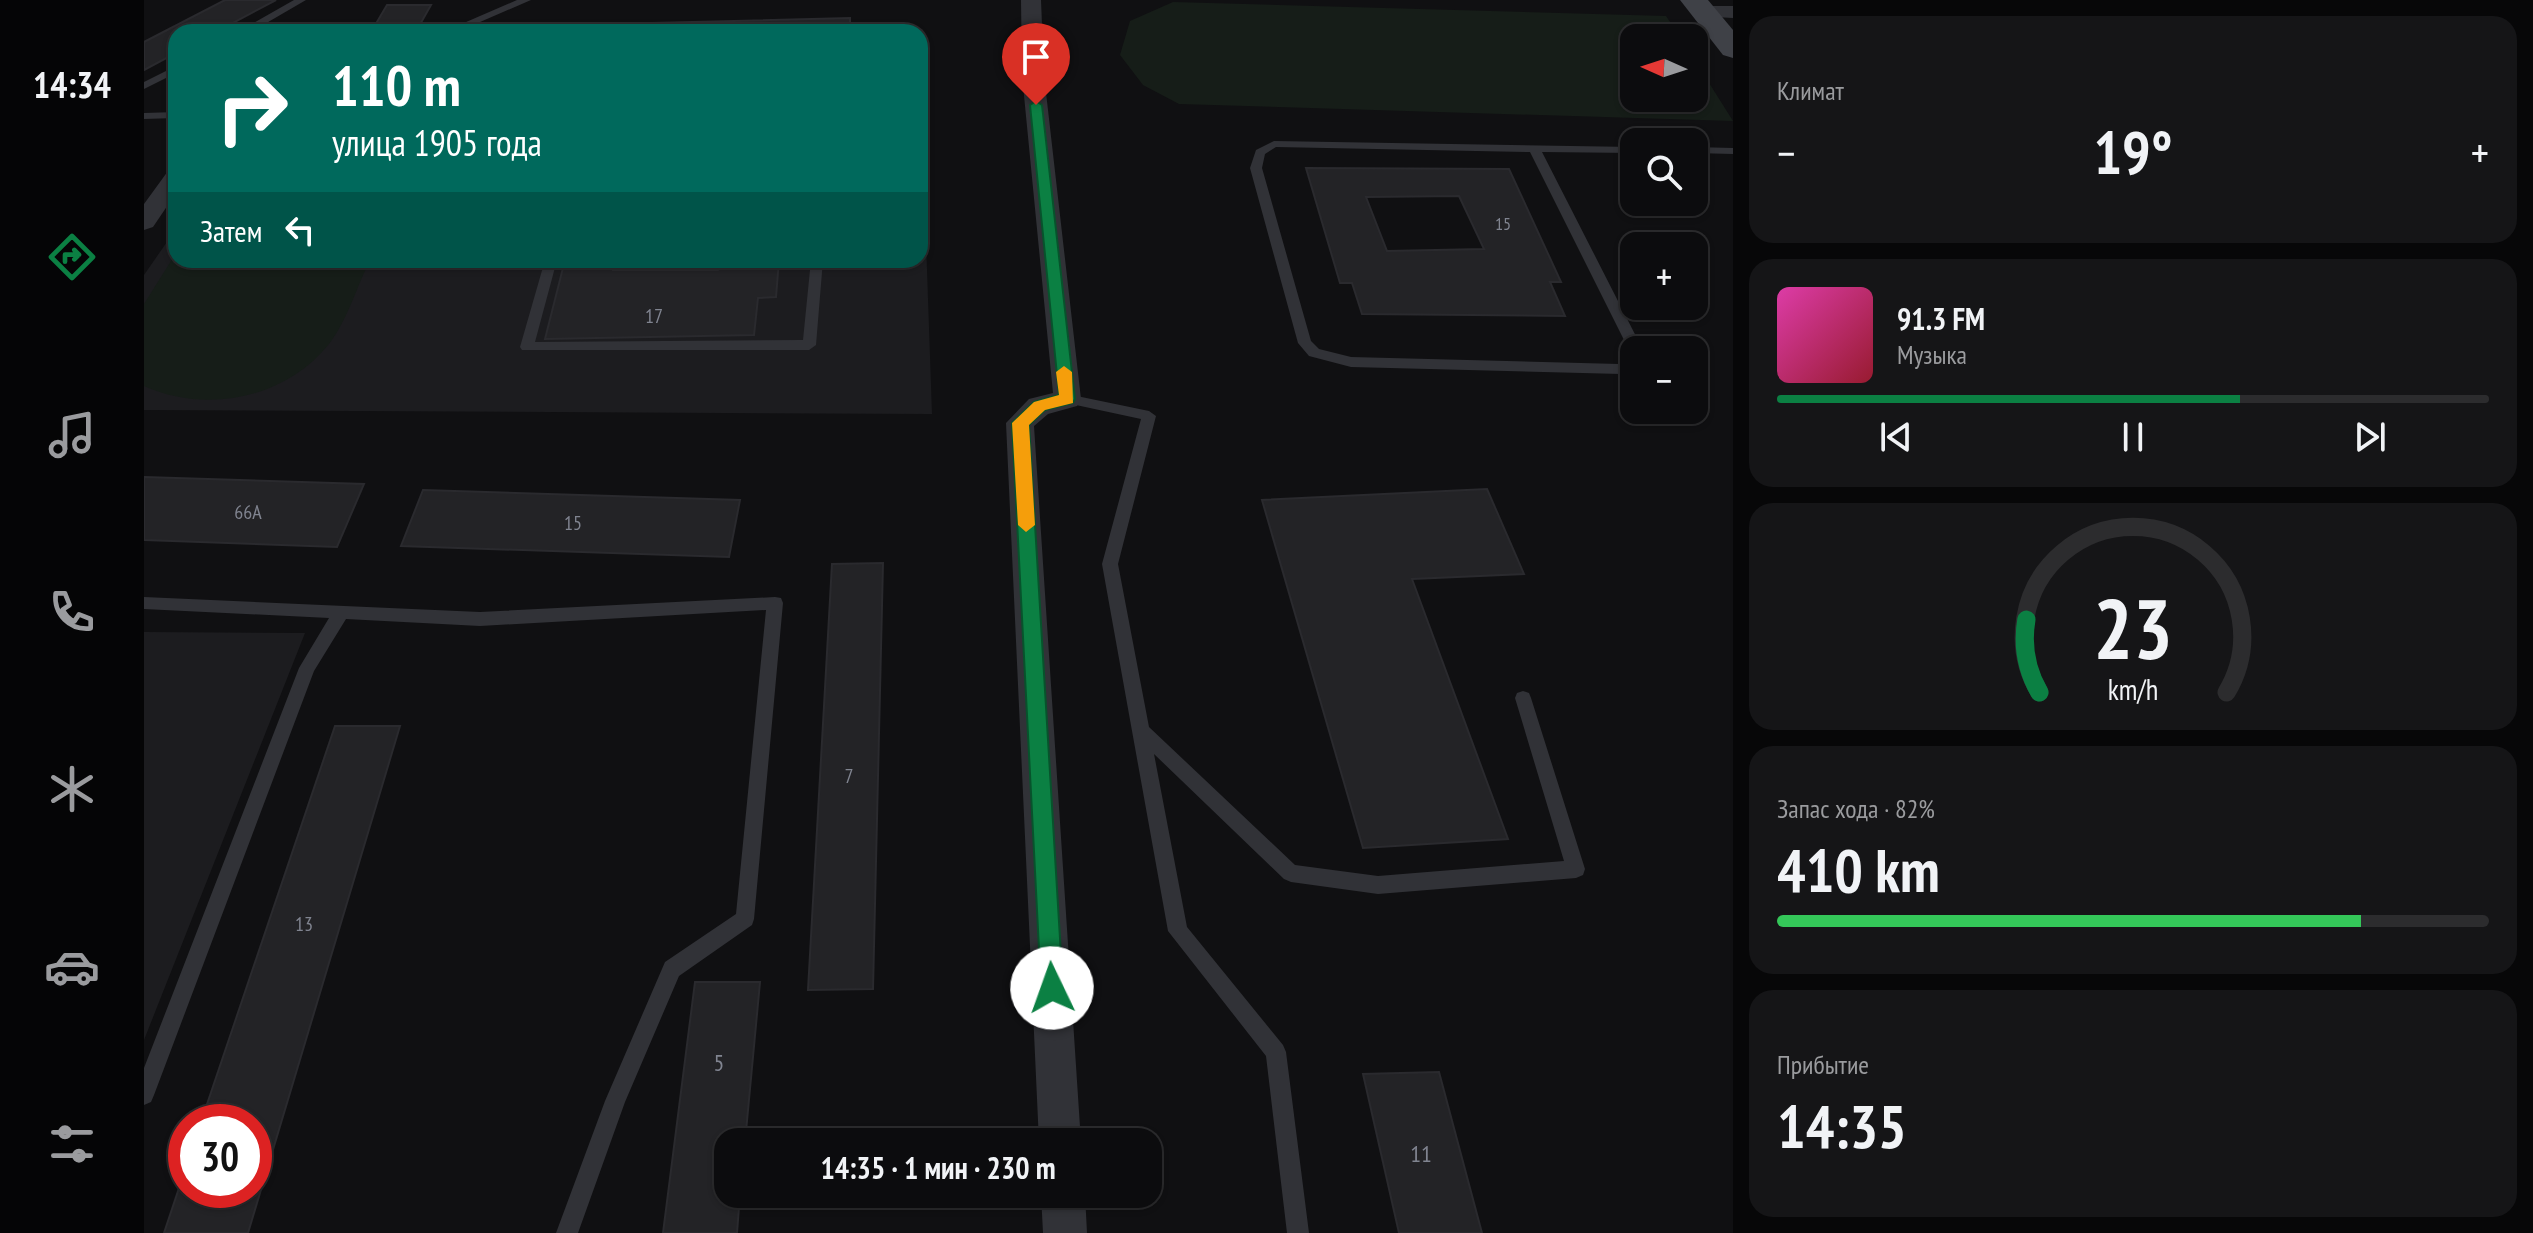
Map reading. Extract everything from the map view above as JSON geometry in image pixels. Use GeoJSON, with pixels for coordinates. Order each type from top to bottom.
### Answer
{"type":"FeatureCollection","features":[{"type":"Feature","properties":{"kind":"main road"},"geometry":{"type":"LineString","coordinates":[[1699,6],[1733,49]]}},
{"type":"Feature","properties":{"kind":"street"},"geometry":{"type":"LineString","coordinates":[[1031,0],[1033,75],[1067,399],[1039,406],[1020,423],[1059,1128]]}},
{"type":"Feature","properties":{"kind":"street"},"geometry":{"type":"LineString","coordinates":[[1699,6],[1733,12]]}},
{"type":"Feature","properties":{"kind":"street"},"geometry":{"type":"LineString","coordinates":[[144,222],[168,188]]}},
{"type":"Feature","properties":{"kind":"street"},"geometry":{"type":"LineString","coordinates":[[1064,1208],[1065,1233]]}},
{"type":"Feature","properties":{"kind":"lane"},"geometry":{"type":"LineString","coordinates":[[258,24],[301,0]]}},
{"type":"Feature","properties":{"kind":"lane"},"geometry":{"type":"LineString","coordinates":[[468,24],[526,0]]}},
{"type":"Feature","properties":{"kind":"lane"},"geometry":{"type":"LineString","coordinates":[[144,86],[168,73]]}},
{"type":"Feature","properties":{"kind":"lane"},"geometry":{"type":"LineString","coordinates":[[144,116],[168,115]]}},
{"type":"Feature","properties":{"kind":"lane"},"geometry":{"type":"LineString","coordinates":[[1620,150],[1274,144],[1262,149],[1257,159],[1257,172],[1305,343],[1314,353],[1351,362],[1620,369]]}},
{"type":"Feature","properties":{"kind":"lane"},"geometry":{"type":"LineString","coordinates":[[1534,148],[1629,336]]}},
{"type":"Feature","properties":{"kind":"lane"},"geometry":{"type":"LineString","coordinates":[[1708,150],[1733,151]]}},
{"type":"Feature","properties":{"kind":"lane"},"geometry":{"type":"LineString","coordinates":[[549,268],[527,347],[809,345],[816,268]]}},
{"type":"Feature","properties":{"kind":"lane"},"geometry":{"type":"LineString","coordinates":[[1067,399],[1149,416],[1110,564],[1178,931],[1276,1052],[1298,1233]]}},
{"type":"Feature","properties":{"kind":"lane"},"geometry":{"type":"LineString","coordinates":[[144,603],[480,619],[775,603],[745,919],[672,969],[615,1101],[567,1233]]}},
{"type":"Feature","properties":{"kind":"lane"},"geometry":{"type":"LineString","coordinates":[[144,1095],[307,668],[341,613]]}},
{"type":"Feature","properties":{"kind":"lane"},"geometry":{"type":"LineString","coordinates":[[1141,731],[1291,873],[1378,885],[1576,869],[1523,698]]}},
{"type":"Feature","properties":{"kind":"shaded area"},"geometry":{"type":"Polygon","coordinates":[[[1173,2],[1666,16],[1671,24],[1620,24],[1620,112],[1708,112],[1708,81],[1733,121],[1179,104],[1143,85],[1120,55],[1130,21],[1173,2]]]}},
{"type":"Feature","properties":{"kind":"shaded area"},"geometry":{"type":"Polygon","coordinates":[[[168,240],[168,268],[927,268],[932,414],[144,410],[144,275],[168,240]]]}},
{"type":"Feature","properties":{"kind":"shaded area"},"geometry":{"type":"Polygon","coordinates":[[[168,266],[366,268],[341,325],[311,363],[290,378],[243,396],[218,400],[193,399],[144,386],[144,304],[168,266]]]}},
{"type":"Feature","properties":{"kind":"shaded area"},"geometry":{"type":"Polygon","coordinates":[[[144,632],[305,633],[144,1040],[144,632]]]}},
{"type":"Feature","properties":{"kind":"building"},"geometry":{"type":"Polygon","coordinates":[[[225,0],[276,0],[231,24],[179,24],[225,0]]]}},
{"type":"Feature","properties":{"kind":"building"},"geometry":{"type":"Polygon","coordinates":[[[387,5],[431,5],[420,24],[376,24],[387,5]]]}},
{"type":"Feature","properties":{"kind":"building"},"geometry":{"type":"Polygon","coordinates":[[[850,18],[850,24],[609,24],[850,18]]]}},
{"type":"Feature","properties":{"kind":"building"},"geometry":{"type":"Polygon","coordinates":[[[168,30],[168,57],[144,70],[144,42],[168,30]]]}},
{"type":"Feature","properties":{"kind":"building"},"geometry":{"type":"Polygon","coordinates":[[[1306,168],[1509,169],[1561,282],[1550,282],[1565,316],[1362,314],[1352,283],[1340,283],[1306,168]],[[1459,196],[1366,197],[1387,251],[1484,249],[1459,196]]]}},
{"type":"Feature","properties":{"kind":"building"},"geometry":{"type":"Polygon","coordinates":[[[563,268],[778,268],[776,297],[758,298],[754,335],[545,339],[563,268]]]}},
{"type":"Feature","properties":{"kind":"building"},"geometry":{"type":"Polygon","coordinates":[[[144,477],[364,484],[337,547],[144,540],[144,477]]]}},
{"type":"Feature","properties":{"kind":"building"},"geometry":{"type":"Polygon","coordinates":[[[1487,489],[1524,574],[1412,579],[1508,839],[1363,848],[1262,500],[1487,489]]]}},
{"type":"Feature","properties":{"kind":"building"},"geometry":{"type":"Polygon","coordinates":[[[423,490],[740,500],[729,557],[401,546],[423,490]]]}},
{"type":"Feature","properties":{"kind":"building"},"geometry":{"type":"Polygon","coordinates":[[[883,563],[873,989],[808,990],[832,564],[883,563]]]}},
{"type":"Feature","properties":{"kind":"building"},"geometry":{"type":"Polygon","coordinates":[[[335,726],[400,726],[272,1153],[272,1104],[207,1104],[335,726]]]}},
{"type":"Feature","properties":{"kind":"building"},"geometry":{"type":"Polygon","coordinates":[[[695,982],[760,982],[746,1128],[714,1128],[714,1208],[739,1208],[737,1233],[663,1233],[695,982]]]}},
{"type":"Feature","properties":{"kind":"building"},"geometry":{"type":"Polygon","coordinates":[[[1439,1072],[1482,1233],[1399,1233],[1363,1074],[1439,1072]]]}},
{"type":"Feature","properties":{"kind":"building"},"geometry":{"type":"Polygon","coordinates":[[[172,1208],[255,1208],[248,1233],[164,1233],[172,1208]]]}},
{"type":"Feature","properties":{"kind":"slow traffic"},"geometry":{"type":"LineString","coordinates":[[1026,525],[1020,423],[1039,406],[1067,399],[1064,372]]}},
{"type":"Feature","properties":{"kind":"route"},"geometry":{"type":"LineString","coordinates":[[1036,105],[1067,399],[1039,406],[1020,423],[1052,988]]}}]}
